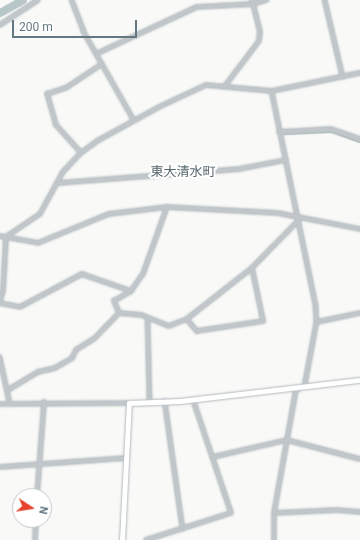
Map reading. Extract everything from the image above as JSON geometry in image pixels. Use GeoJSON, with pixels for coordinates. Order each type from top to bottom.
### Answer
{"type":"FeatureCollection","features":[{"type":"Feature","properties":{"kind":"street"},"geometry":{"type":"LineString","coordinates":[[0,25],[38,0]]}},
{"type":"Feature","properties":{"kind":"street"},"geometry":{"type":"LineString","coordinates":[[72,0],[84,32],[134,120]]}},
{"type":"Feature","properties":{"kind":"street"},"geometry":{"type":"LineString","coordinates":[[96,54],[197,7],[266,0]]}},
{"type":"Feature","properties":{"kind":"street"},"geometry":{"type":"LineString","coordinates":[[325,0],[343,76]]}},
{"type":"Feature","properties":{"kind":"street"},"geometry":{"type":"LineString","coordinates":[[225,86],[259,41],[260,32],[252,2]]}},
{"type":"Feature","properties":{"kind":"street"},"geometry":{"type":"LineString","coordinates":[[81,153],[56,124],[47,94],[66,88],[102,64]]}},
{"type":"Feature","properties":{"kind":"street"},"geometry":{"type":"LineString","coordinates":[[6,237],[40,214],[63,172],[81,153],[134,120],[198,87],[225,86],[272,92],[360,73]]}},
{"type":"Feature","properties":{"kind":"street"},"geometry":{"type":"LineString","coordinates":[[272,92],[317,322],[306,386]]}},
{"type":"Feature","properties":{"kind":"street"},"geometry":{"type":"LineString","coordinates":[[279,132],[331,129],[360,139]]}},
{"type":"Feature","properties":{"kind":"street"},"geometry":{"type":"LineString","coordinates":[[58,183],[239,169],[286,160]]}},
{"type":"Feature","properties":{"kind":"street"},"geometry":{"type":"LineString","coordinates":[[119,313],[114,301],[131,291],[143,274],[167,207]]}},
{"type":"Feature","properties":{"kind":"street"},"geometry":{"type":"LineString","coordinates":[[0,236],[38,243],[109,214],[167,207],[297,216],[360,229]]}},
{"type":"Feature","properties":{"kind":"street"},"geometry":{"type":"LineString","coordinates":[[8,390],[38,372],[55,368],[72,358],[76,350],[95,338],[119,313],[142,314],[148,318],[169,326],[187,319],[252,268],[298,221]]}},
{"type":"Feature","properties":{"kind":"street"},"geometry":{"type":"LineString","coordinates":[[6,237],[3,292],[0,302],[20,307],[82,274],[131,291]]}},
{"type":"Feature","properties":{"kind":"street"},"geometry":{"type":"LineString","coordinates":[[187,319],[197,330],[263,321],[252,268]]}},
{"type":"Feature","properties":{"kind":"street"},"geometry":{"type":"LineString","coordinates":[[317,322],[360,313]]}},
{"type":"Feature","properties":{"kind":"street"},"geometry":{"type":"LineString","coordinates":[[148,318],[150,402]]}},
{"type":"Feature","properties":{"kind":"street"},"geometry":{"type":"LineString","coordinates":[[0,356],[10,403]]}},
{"type":"Feature","properties":{"kind":"street"},"geometry":{"type":"LineString","coordinates":[[0,404],[44,402],[129,403],[193,400],[360,380]]}},
{"type":"Feature","properties":{"kind":"street"},"geometry":{"type":"LineString","coordinates":[[274,540],[274,513],[296,390],[306,386]]}},
{"type":"Feature","properties":{"kind":"street"},"geometry":{"type":"LineString","coordinates":[[146,540],[231,514],[193,400]]}},
{"type":"Feature","properties":{"kind":"street"},"geometry":{"type":"LineString","coordinates":[[165,401],[183,529]]}},
{"type":"Feature","properties":{"kind":"street"},"geometry":{"type":"LineString","coordinates":[[38,488],[44,402]]}},
{"type":"Feature","properties":{"kind":"street"},"geometry":{"type":"LineString","coordinates":[[122,540],[129,403]]}},
{"type":"Feature","properties":{"kind":"street"},"geometry":{"type":"LineString","coordinates":[[213,457],[287,440],[360,459]]}},
{"type":"Feature","properties":{"kind":"street"},"geometry":{"type":"LineString","coordinates":[[0,466],[126,458]]}},
{"type":"Feature","properties":{"kind":"street"},"geometry":{"type":"LineString","coordinates":[[274,513],[337,510],[360,512]]}},
{"type":"Feature","properties":{"kind":"street"},"geometry":{"type":"LineString","coordinates":[[35,540],[36,528]]}},
{"type":"Feature","properties":{"kind":"waterway"},"geometry":{"type":"LineString","coordinates":[[0,13],[23,0]]}},
{"type":"Feature","properties":{"kind":"waterway"},"geometry":{"type":"LineString","coordinates":[[285,134],[332,132],[360,142]]}},
{"type":"Feature","properties":{"kind":"district","name":"東大清水町"},"geometry":{"type":"Point","coordinates":[183,172]}}]}
